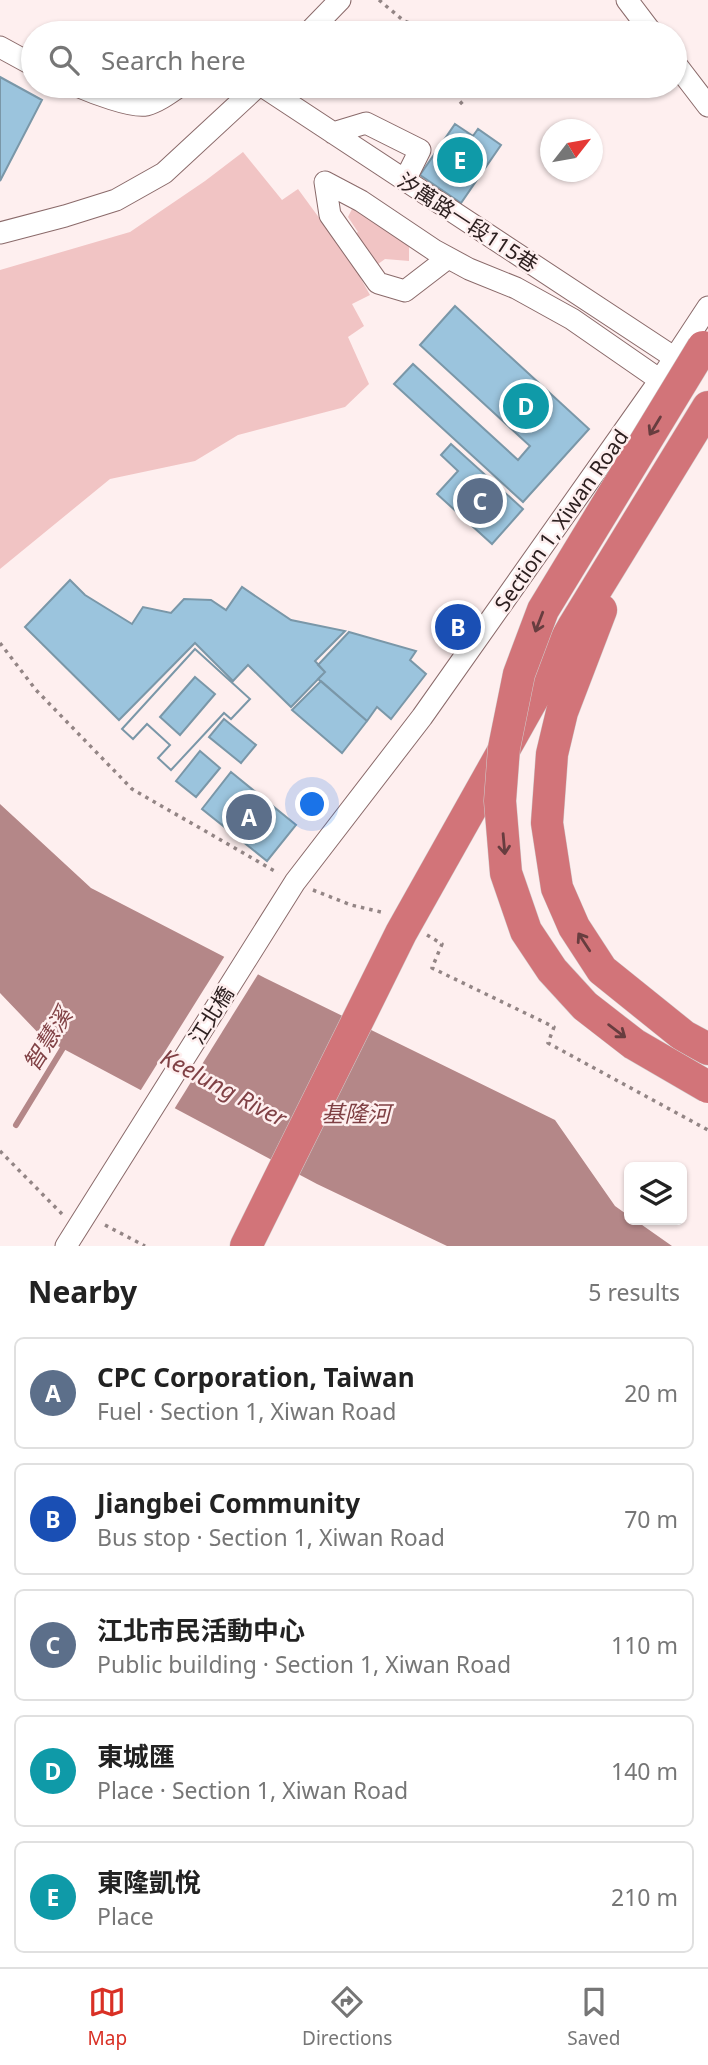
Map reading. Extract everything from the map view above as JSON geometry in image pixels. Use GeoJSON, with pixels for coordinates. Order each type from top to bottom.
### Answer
{"type":"FeatureCollection","features":[{"type":"Feature","properties":{"kind":"highway"},"geometry":{"type":"LineString","coordinates":[[695,348],[543,610],[519,674],[504,748],[500,801],[506,873],[526,931],[552,971],[585,1006],[634,1044],[708,1087]]}},
{"type":"Feature","properties":{"kind":"highway"},"geometry":{"type":"LineString","coordinates":[[246,1246],[402,926],[573,627],[708,407]]}},
{"type":"Feature","properties":{"kind":"highway"},"geometry":{"type":"LineString","coordinates":[[628,539],[562,712],[552,754],[547,823],[557,888],[574,927],[602,970],[684,1037],[708,1049]]}},
{"type":"Feature","properties":{"kind":"street"},"geometry":{"type":"LineString","coordinates":[[320,21],[340,0]]}},
{"type":"Feature","properties":{"kind":"street"},"geometry":{"type":"LineString","coordinates":[[627,0],[643,21]]}},
{"type":"Feature","properties":{"kind":"street"},"geometry":{"type":"LineString","coordinates":[[0,47],[21,58]]}},
{"type":"Feature","properties":{"kind":"street"},"geometry":{"type":"LineString","coordinates":[[687,79],[708,107]]}},
{"type":"Feature","properties":{"kind":"street"},"geometry":{"type":"LineString","coordinates":[[110,98],[144,106],[162,98]]}},
{"type":"Feature","properties":{"kind":"street"},"geometry":{"type":"LineString","coordinates":[[0,233],[116,201],[164,173],[243,98]]}},
{"type":"Feature","properties":{"kind":"street","name":"汐萬路一段115巷"},"geometry":{"type":"LineString","coordinates":[[274,98],[405,180],[695,348]]}},
{"type":"Feature","properties":{"kind":"street"},"geometry":{"type":"LineString","coordinates":[[332,132],[366,122],[420,150],[405,180]]}},
{"type":"Feature","properties":{"kind":"street"},"geometry":{"type":"LineString","coordinates":[[448,258],[405,290],[378,283],[330,215],[325,182],[361,201],[448,258],[516,288],[572,319],[660,380]]}},
{"type":"Feature","properties":{"kind":"street","name":"Section 1, Xiwan Road"},"geometry":{"type":"LineString","coordinates":[[290,890],[422,717],[660,380],[695,348],[708,307]]}},
{"type":"Feature","properties":{"kind":"street","name":"江北橋"},"geometry":{"type":"LineString","coordinates":[[66,1246],[290,890]]}},
{"type":"Feature","properties":{"kind":"path"},"geometry":{"type":"LineString","coordinates":[[379,0],[404,21]]}},
{"type":"Feature","properties":{"kind":"path"},"geometry":{"type":"LineString","coordinates":[[457,98],[464,106]]}},
{"type":"Feature","properties":{"kind":"path"},"geometry":{"type":"LineString","coordinates":[[0,643],[36,690],[132,789],[290,890],[351,905],[442,944],[432,968],[554,1027],[548,1042],[708,1130]]}},
{"type":"Feature","properties":{"kind":"path"},"geometry":{"type":"LineString","coordinates":[[0,1151],[62,1215]]}},
{"type":"Feature","properties":{"kind":"path"},"geometry":{"type":"LineString","coordinates":[[105,1225],[145,1246]]}},
{"type":"Feature","properties":{"kind":"shaded area"},"geometry":{"type":"Polygon","coordinates":[[[243,152],[282,200],[298,189],[339,245],[358,232],[348,217],[352,209],[381,222],[409,247],[409,261],[385,259],[360,277],[370,295],[352,304],[364,326],[348,337],[369,384],[345,407],[238,435],[195,461],[110,479],[0,569],[0,270],[130,232],[243,152]]]}},
{"type":"Feature","properties":{"kind":"water","name":"基隆河"},"geometry":{"type":"Polygon","coordinates":[[[0,804],[91,888],[265,978],[555,1120],[615,1206],[624,1212],[624,1225],[642,1225],[672,1246],[447,1246],[317,1184],[43,1038],[0,993],[0,804]]]}},
{"type":"Feature","properties":{"kind":"pier"},"geometry":{"type":"Polygon","coordinates":[[[226,954],[260,971],[173,1111],[139,1093],[226,954]]]}},
{"type":"Feature","properties":{"kind":"building"},"geometry":{"type":"Polygon","coordinates":[[[0,77],[21,88],[21,98],[42,100],[0,181],[0,77]]]}},
{"type":"Feature","properties":{"kind":"building"},"geometry":{"type":"Polygon","coordinates":[[[455,124],[473,136],[478,129],[501,145],[461,203],[420,175],[455,124]]]}},
{"type":"Feature","properties":{"kind":"building"},"geometry":{"type":"Polygon","coordinates":[[[455,306],[589,429],[523,502],[394,384],[413,364],[518,460],[530,446],[420,345],[455,306]]]}},
{"type":"Feature","properties":{"kind":"building"},"geometry":{"type":"Polygon","coordinates":[[[451,444],[523,509],[492,544],[437,494],[458,471],[441,455],[451,444]]]}},
{"type":"Feature","properties":{"kind":"building"},"geometry":{"type":"Polygon","coordinates":[[[70,580],[85,595],[132,624],[143,607],[171,613],[184,599],[211,600],[226,610],[242,587],[291,620],[345,631],[315,661],[325,672],[291,707],[248,665],[233,681],[195,643],[119,720],[25,627],[70,580]]]}},
{"type":"Feature","properties":{"kind":"building"},"geometry":{"type":"Polygon","coordinates":[[[349,632],[416,651],[410,660],[426,674],[391,719],[377,707],[367,721],[318,679],[325,672],[318,665],[349,632]]]}},
{"type":"Feature","properties":{"kind":"building"},"geometry":{"type":"Polygon","coordinates":[[[195,649],[250,699],[231,719],[224,713],[171,770],[158,758],[170,745],[147,724],[133,739],[122,729],[195,649]],[[195,677],[160,717],[180,735],[215,694],[195,677]]]}},
{"type":"Feature","properties":{"kind":"building"},"geometry":{"type":"Polygon","coordinates":[[[195,649],[250,699],[231,719],[224,713],[171,770],[158,758],[170,745],[147,724],[133,739],[122,729],[195,649]]]}},
{"type":"Feature","properties":{"kind":"building"},"geometry":{"type":"Polygon","coordinates":[[[321,681],[367,721],[342,753],[292,710],[321,681]]]}},
{"type":"Feature","properties":{"kind":"building"},"geometry":{"type":"Polygon","coordinates":[[[224,719],[256,745],[241,763],[209,737],[224,719]]]}},
{"type":"Feature","properties":{"kind":"building"},"geometry":{"type":"Polygon","coordinates":[[[200,751],[220,768],[196,797],[176,781],[200,751]]]}},
{"type":"Feature","properties":{"kind":"building"},"geometry":{"type":"Polygon","coordinates":[[[231,772],[296,825],[267,861],[202,809],[231,772]]]}},
{"type":"Feature","properties":{"kind":"waterway","name":"智慧溪"},"geometry":{"type":"LineString","coordinates":[[16,1125],[66,1043]]}},
{"type":"Feature","properties":{"kind":"place","name":"東隆凱悅"},"geometry":{"type":"Point","coordinates":[460,160]}},
{"type":"Feature","properties":{"kind":"place","name":"東城匯"},"geometry":{"type":"Point","coordinates":[526,406]}},
{"type":"Feature","properties":{"kind":"place","name":"江北市民活動中心"},"geometry":{"type":"Point","coordinates":[480,501]}},
{"type":"Feature","properties":{"kind":"place","name":"Jiangbei Community"},"geometry":{"type":"Point","coordinates":[458,627]}},
{"type":"Feature","properties":{"kind":"place","name":"CPC Corporation, Taiwan"},"geometry":{"type":"Point","coordinates":[249,817]}},
{"type":"Feature","properties":{"kind":"water label","name":"Keelung River"},"geometry":{"type":"Point","coordinates":[224,1087]}}]}
